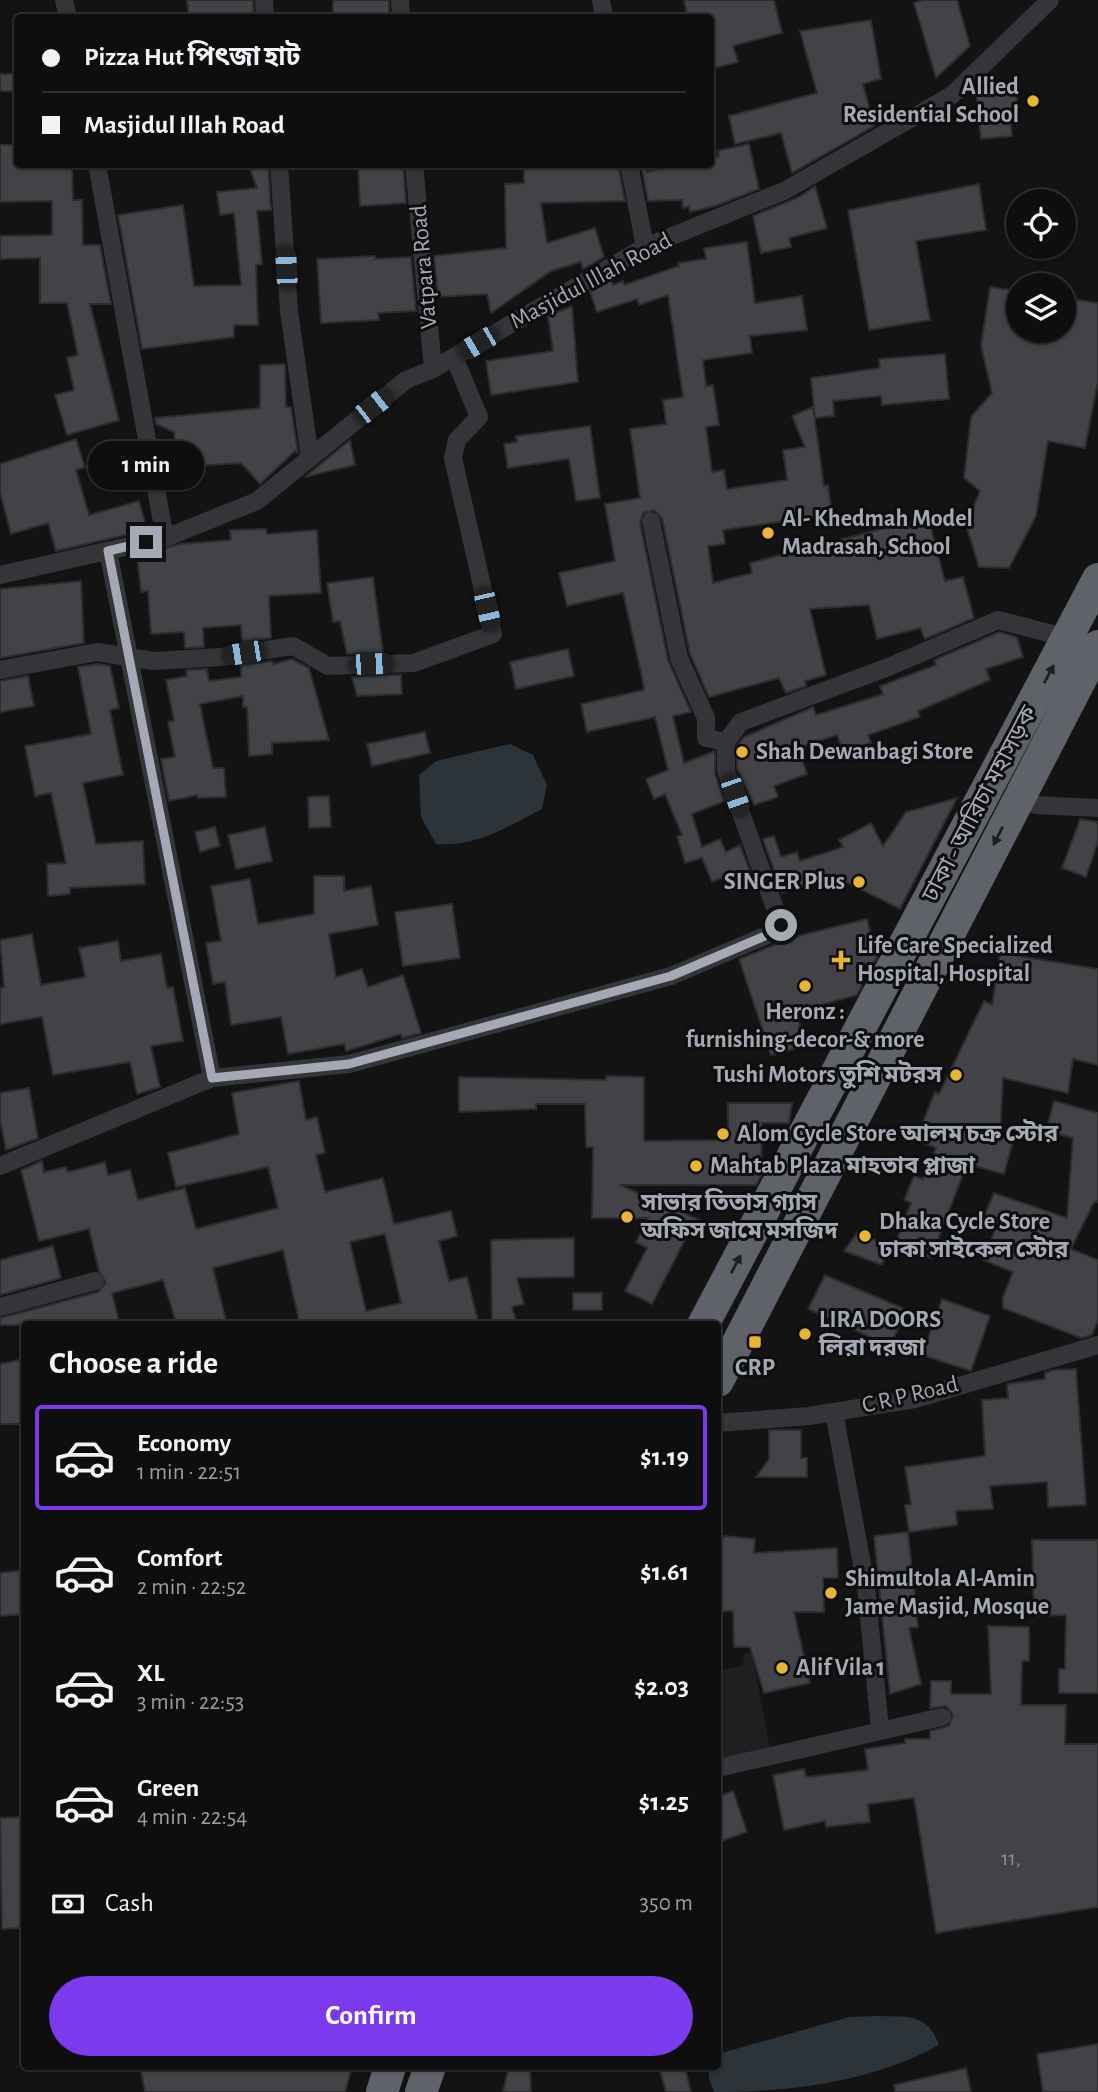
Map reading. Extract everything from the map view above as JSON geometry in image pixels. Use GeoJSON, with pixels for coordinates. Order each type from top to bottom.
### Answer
{"type":"FeatureCollection","features":[{"type":"Feature","properties":{"kind":"highway","name":"ঢাকা - আরিচা মহাসড়ক"},"geometry":{"type":"LineString","coordinates":[[721,1375],[1019,796],[1083,642],[1098,579]]}},
{"type":"Feature","properties":{"kind":"highway","name":"ঢাকা - আরিচা মহাসড়ক"},"geometry":{"type":"LineString","coordinates":[[706,1321],[1083,642]]}},
{"type":"Feature","properties":{"kind":"highway"},"geometry":{"type":"LineString","coordinates":[[382,2092],[389,2070]]}},
{"type":"Feature","properties":{"kind":"highway"},"geometry":{"type":"LineString","coordinates":[[421,2092],[429,2070]]}},
{"type":"Feature","properties":{"kind":"street","name":"Masjidul Illah Road"},"geometry":{"type":"LineString","coordinates":[[0,575],[165,538],[257,501],[406,380],[433,369],[645,247],[784,191],[952,95],[1051,0]]}},
{"type":"Feature","properties":{"kind":"street"},"geometry":{"type":"LineString","coordinates":[[98,168],[165,538]]}},
{"type":"Feature","properties":{"kind":"street"},"geometry":{"type":"LineString","coordinates":[[279,168],[289,311],[310,458]]}},
{"type":"Feature","properties":{"kind":"street","name":"Vatpara Road"},"geometry":{"type":"LineString","coordinates":[[415,168],[433,369]]}},
{"type":"Feature","properties":{"kind":"street"},"geometry":{"type":"LineString","coordinates":[[630,168],[645,247]]}},
{"type":"Feature","properties":{"kind":"street"},"geometry":{"type":"LineString","coordinates":[[0,670],[96,652],[154,661],[220,657],[293,646],[328,666],[414,663],[493,634],[453,458],[457,440],[479,417],[454,356]]}},
{"type":"Feature","properties":{"kind":"street"},"geometry":{"type":"LineString","coordinates":[[651,521],[679,658],[706,718],[706,738],[726,742]]}},
{"type":"Feature","properties":{"kind":"street"},"geometry":{"type":"LineString","coordinates":[[108,551],[212,1078]]}},
{"type":"Feature","properties":{"kind":"street"},"geometry":{"type":"LineString","coordinates":[[706,718],[741,722],[886,668],[998,620],[1083,642]]}},
{"type":"Feature","properties":{"kind":"street"},"geometry":{"type":"LineString","coordinates":[[0,1166],[212,1078],[349,1064],[671,976],[774,932],[781,925],[726,771],[726,742],[741,722]]}},
{"type":"Feature","properties":{"kind":"street"},"geometry":{"type":"LineString","coordinates":[[1019,796],[1036,805],[1098,808]]}},
{"type":"Feature","properties":{"kind":"street"},"geometry":{"type":"LineString","coordinates":[[0,1307],[96,1281]]}},
{"type":"Feature","properties":{"kind":"street","name":"C R P Road"},"geometry":{"type":"LineString","coordinates":[[721,1423],[834,1412],[915,1398],[1098,1345]]}},
{"type":"Feature","properties":{"kind":"street"},"geometry":{"type":"LineString","coordinates":[[834,1412],[866,1586],[880,1729]]}},
{"type":"Feature","properties":{"kind":"street"},"geometry":{"type":"LineString","coordinates":[[721,1767],[942,1717]]}},
{"type":"Feature","properties":{"kind":"shaded area"},"geometry":{"type":"Polygon","coordinates":[[[510,744],[533,755],[547,785],[542,809],[478,839],[436,844],[421,817],[419,775],[436,761],[510,744]]]}},
{"type":"Feature","properties":{"kind":"shaded area"},"geometry":{"type":"Polygon","coordinates":[[[752,1652],[770,1749],[721,1761],[721,1670],[743,1665],[744,1654],[752,1652]]]}},
{"type":"Feature","properties":{"kind":"shaded area"},"geometry":{"type":"Polygon","coordinates":[[[849,2017],[914,2019],[928,2027],[939,2045],[886,2068],[830,2082],[772,2090],[714,2092],[709,2070],[721,2070],[721,2053],[849,2017]]]}},
{"type":"Feature","properties":{"kind":"building"},"geometry":{"type":"Polygon","coordinates":[[[187,0],[253,0],[254,14],[189,14],[187,0]]]}},
{"type":"Feature","properties":{"kind":"building"},"geometry":{"type":"Polygon","coordinates":[[[333,0],[389,0],[389,14],[333,14],[333,0]]]}},
{"type":"Feature","properties":{"kind":"building"},"geometry":{"type":"Polygon","coordinates":[[[684,0],[774,0],[782,33],[733,46],[738,62],[714,68],[714,14],[687,14],[684,0]]]}},
{"type":"Feature","properties":{"kind":"building"},"geometry":{"type":"Polygon","coordinates":[[[923,0],[957,0],[970,46],[936,78],[914,3],[923,0]]]}},
{"type":"Feature","properties":{"kind":"building"},"geometry":{"type":"Polygon","coordinates":[[[871,20],[881,79],[863,84],[874,126],[792,173],[781,133],[735,144],[729,116],[817,93],[800,31],[871,20]]]}},
{"type":"Feature","properties":{"kind":"building"},"geometry":{"type":"Polygon","coordinates":[[[0,74],[14,74],[14,91],[0,91],[0,74]]]}},
{"type":"Feature","properties":{"kind":"building"},"geometry":{"type":"Polygon","coordinates":[[[1016,89],[1018,116],[1010,116],[1012,136],[981,139],[976,93],[1016,89]]]}},
{"type":"Feature","properties":{"kind":"building"},"geometry":{"type":"Polygon","coordinates":[[[749,144],[759,189],[715,206],[690,212],[689,206],[683,208],[682,200],[648,201],[642,168],[646,168],[647,172],[664,168],[714,168],[714,157],[719,156],[717,151],[749,144]]]}},
{"type":"Feature","properties":{"kind":"building"},"geometry":{"type":"Polygon","coordinates":[[[0,145],[14,145],[14,168],[72,168],[73,200],[82,200],[83,245],[100,245],[111,304],[90,304],[119,420],[67,435],[55,395],[74,390],[67,358],[78,355],[67,303],[40,303],[40,258],[0,259],[0,236],[52,235],[52,201],[0,202],[0,145]]]}},
{"type":"Feature","properties":{"kind":"building"},"geometry":{"type":"Polygon","coordinates":[[[250,168],[268,168],[271,210],[257,211],[262,264],[256,265],[258,325],[234,325],[234,337],[142,349],[118,215],[183,205],[194,286],[241,285],[234,213],[220,215],[217,192],[257,188],[250,168]]]}},
{"type":"Feature","properties":{"kind":"building"},"geometry":{"type":"Polygon","coordinates":[[[358,168],[403,168],[406,203],[360,206],[358,168]]]}},
{"type":"Feature","properties":{"kind":"building"},"geometry":{"type":"Polygon","coordinates":[[[524,168],[619,168],[625,201],[541,203],[547,243],[595,228],[604,257],[583,269],[581,262],[551,271],[491,313],[487,294],[438,297],[434,256],[506,248],[505,184],[524,183],[524,168]]]}},
{"type":"Feature","properties":{"kind":"building"},"geometry":{"type":"Polygon","coordinates":[[[979,184],[986,230],[916,241],[930,320],[869,330],[848,210],[979,184]]]}},
{"type":"Feature","properties":{"kind":"building"},"geometry":{"type":"Polygon","coordinates":[[[815,186],[827,228],[789,238],[791,247],[761,253],[753,216],[799,197],[815,186]]]}},
{"type":"Feature","properties":{"kind":"building"},"geometry":{"type":"Polygon","coordinates":[[[747,242],[755,303],[802,296],[807,330],[750,336],[752,353],[703,360],[706,386],[713,385],[719,425],[706,427],[712,472],[724,470],[727,489],[787,480],[783,450],[805,447],[792,416],[813,407],[824,486],[828,485],[832,514],[723,530],[725,544],[708,546],[713,583],[752,573],[750,563],[928,517],[945,581],[963,577],[974,618],[925,639],[920,628],[877,639],[869,605],[810,609],[826,675],[805,681],[806,686],[786,693],[779,678],[709,697],[690,654],[662,518],[654,510],[643,513],[640,523],[668,660],[691,712],[673,716],[684,763],[715,751],[715,774],[725,801],[692,814],[702,847],[720,839],[726,852],[740,845],[755,885],[746,888],[738,871],[712,882],[702,858],[685,863],[677,836],[682,835],[665,794],[654,799],[646,779],[668,770],[655,717],[587,732],[581,704],[644,690],[642,677],[623,593],[567,606],[559,573],[615,561],[605,504],[640,498],[630,429],[666,424],[663,400],[683,397],[668,295],[639,305],[637,299],[597,312],[590,292],[611,280],[613,285],[623,281],[624,285],[679,266],[678,263],[706,259],[704,248],[747,242]]]}},
{"type":"Feature","properties":{"kind":"building"},"geometry":{"type":"Polygon","coordinates":[[[375,256],[375,259],[411,257],[416,311],[378,313],[379,320],[321,323],[317,259],[375,256]]]}},
{"type":"Feature","properties":{"kind":"building"},"geometry":{"type":"Polygon","coordinates":[[[990,287],[1006,289],[1006,343],[1076,343],[1076,300],[1098,303],[1098,381],[1085,448],[1048,441],[1036,516],[1009,568],[979,567],[966,525],[980,491],[964,478],[971,417],[992,393],[981,346],[990,287]]]}},
{"type":"Feature","properties":{"kind":"building"},"geometry":{"type":"Polygon","coordinates":[[[572,306],[578,382],[491,395],[486,361],[553,351],[548,316],[572,306]]]}},
{"type":"Feature","properties":{"kind":"building"},"geometry":{"type":"Polygon","coordinates":[[[945,354],[949,399],[882,405],[881,396],[833,401],[834,416],[815,418],[811,378],[880,368],[879,359],[945,354]]]}},
{"type":"Feature","properties":{"kind":"building"},"geometry":{"type":"Polygon","coordinates":[[[285,364],[286,407],[291,407],[298,453],[295,451],[260,484],[241,463],[177,467],[174,432],[156,424],[155,418],[260,408],[260,365],[285,364]]]}},
{"type":"Feature","properties":{"kind":"building"},"geometry":{"type":"Polygon","coordinates":[[[590,426],[600,498],[576,501],[569,459],[508,468],[504,444],[517,442],[516,436],[590,426]]]}},
{"type":"Feature","properties":{"kind":"building"},"geometry":{"type":"Polygon","coordinates":[[[76,439],[85,467],[76,470],[89,515],[139,501],[147,530],[56,551],[48,523],[11,534],[0,492],[0,464],[76,439]]]}},
{"type":"Feature","properties":{"kind":"building"},"geometry":{"type":"Polygon","coordinates":[[[350,440],[355,465],[305,477],[317,467],[350,440]]]}},
{"type":"Feature","properties":{"kind":"building"},"geometry":{"type":"Polygon","coordinates":[[[266,529],[267,534],[317,530],[321,593],[269,596],[271,638],[242,642],[241,625],[203,628],[204,647],[185,648],[184,632],[151,634],[148,591],[141,592],[137,556],[180,544],[231,540],[230,530],[266,529]]]}},
{"type":"Feature","properties":{"kind":"building"},"geometry":{"type":"Polygon","coordinates":[[[373,577],[383,653],[347,654],[340,621],[333,622],[327,583],[373,577]]]}},
{"type":"Feature","properties":{"kind":"building"},"geometry":{"type":"Polygon","coordinates":[[[81,581],[84,643],[0,658],[0,589],[81,581]]]}},
{"type":"Feature","properties":{"kind":"building"},"geometry":{"type":"Polygon","coordinates":[[[999,632],[1017,637],[1023,657],[986,669],[990,680],[918,711],[920,717],[868,735],[871,743],[843,752],[837,735],[798,748],[807,774],[774,786],[778,797],[754,805],[737,769],[737,746],[744,737],[813,707],[816,715],[883,694],[880,686],[936,665],[934,660],[999,632]]]}},
{"type":"Feature","properties":{"kind":"building"},"geometry":{"type":"Polygon","coordinates":[[[568,649],[574,676],[516,689],[510,662],[568,649]]]}},
{"type":"Feature","properties":{"kind":"building"},"geometry":{"type":"Polygon","coordinates":[[[292,659],[309,668],[329,740],[272,743],[272,754],[249,756],[247,707],[243,707],[243,696],[200,704],[213,768],[224,768],[226,797],[198,798],[198,795],[169,801],[161,759],[175,757],[168,722],[174,721],[166,680],[187,676],[186,670],[207,669],[209,681],[241,677],[241,665],[272,661],[273,664],[292,659]]]}},
{"type":"Feature","properties":{"kind":"building"},"geometry":{"type":"Polygon","coordinates":[[[97,664],[110,666],[119,708],[110,710],[123,775],[83,783],[96,844],[143,841],[145,884],[70,888],[70,894],[48,896],[47,864],[66,863],[51,793],[35,796],[25,746],[91,734],[78,667],[97,664]]]}},
{"type":"Feature","properties":{"kind":"building"},"geometry":{"type":"Polygon","coordinates":[[[401,675],[402,694],[357,696],[352,677],[401,675]]]}},
{"type":"Feature","properties":{"kind":"building"},"geometry":{"type":"Polygon","coordinates":[[[28,676],[34,706],[0,712],[0,681],[28,676]]]}},
{"type":"Feature","properties":{"kind":"building"},"geometry":{"type":"Polygon","coordinates":[[[425,732],[430,753],[372,766],[367,744],[425,732]]]}},
{"type":"Feature","properties":{"kind":"building"},"geometry":{"type":"Polygon","coordinates":[[[329,796],[331,827],[309,828],[308,797],[329,796]]]}},
{"type":"Feature","properties":{"kind":"building"},"geometry":{"type":"Polygon","coordinates":[[[957,798],[900,909],[834,876],[782,893],[763,839],[774,836],[781,857],[797,852],[800,861],[843,847],[839,840],[871,823],[883,846],[906,812],[957,798]]]}},
{"type":"Feature","properties":{"kind":"building"},"geometry":{"type":"Polygon","coordinates":[[[1080,819],[1098,822],[1098,842],[1086,877],[1062,868],[1080,819]]]}},
{"type":"Feature","properties":{"kind":"building"},"geometry":{"type":"Polygon","coordinates":[[[215,827],[220,846],[200,852],[195,832],[215,827]]]}},
{"type":"Feature","properties":{"kind":"building"},"geometry":{"type":"Polygon","coordinates":[[[265,827],[272,861],[236,869],[228,835],[265,827]]]}},
{"type":"Feature","properties":{"kind":"building"},"geometry":{"type":"Polygon","coordinates":[[[314,876],[344,876],[344,891],[371,886],[378,925],[329,934],[336,977],[362,969],[368,987],[403,975],[421,1033],[402,1038],[401,1034],[346,1051],[344,1044],[288,1054],[281,1017],[231,1025],[225,982],[213,984],[206,943],[221,941],[211,886],[250,879],[258,924],[314,914],[314,876]]]}},
{"type":"Feature","properties":{"kind":"building"},"geometry":{"type":"Polygon","coordinates":[[[452,904],[460,958],[403,966],[395,912],[452,904]]]}},
{"type":"Feature","properties":{"kind":"building"},"geometry":{"type":"Polygon","coordinates":[[[867,919],[877,957],[874,963],[856,967],[862,986],[857,995],[796,1012],[806,1046],[771,1055],[739,959],[798,936],[867,919]]]}},
{"type":"Feature","properties":{"kind":"building"},"geometry":{"type":"Polygon","coordinates":[[[32,934],[41,985],[85,977],[79,948],[118,941],[121,961],[161,954],[167,988],[173,987],[183,1041],[151,1046],[160,1087],[137,1094],[130,1062],[53,1075],[42,1017],[0,1024],[0,988],[4,987],[0,940],[32,934]]]}},
{"type":"Feature","properties":{"kind":"building"},"geometry":{"type":"Polygon","coordinates":[[[1000,953],[1098,969],[1098,1065],[1073,1059],[1068,1093],[1003,1078],[1000,1137],[1013,1141],[1004,1174],[967,1164],[931,1258],[895,1244],[911,1203],[904,1200],[914,1176],[923,1179],[936,1148],[916,1139],[935,1092],[939,1094],[984,1001],[992,1005],[1000,953]]]}},
{"type":"Feature","properties":{"kind":"building"},"geometry":{"type":"Polygon","coordinates":[[[606,1076],[644,1077],[644,1141],[728,1140],[728,1103],[792,1103],[789,1123],[762,1123],[761,1176],[756,1185],[620,1185],[702,1221],[695,1237],[688,1234],[652,1304],[625,1291],[647,1248],[636,1242],[648,1218],[592,1218],[593,1147],[586,1147],[585,1104],[536,1104],[536,1109],[459,1112],[459,1077],[606,1080],[606,1076]]]}},
{"type":"Feature","properties":{"kind":"building"},"geometry":{"type":"Polygon","coordinates":[[[299,1081],[306,1120],[317,1117],[325,1153],[316,1155],[325,1192],[383,1178],[394,1224],[451,1211],[457,1236],[439,1241],[449,1281],[467,1277],[478,1321],[299,1321],[283,1250],[213,1268],[226,1321],[176,1321],[163,1280],[112,1293],[119,1321],[21,1321],[21,1325],[0,1325],[0,1318],[98,1292],[106,1283],[99,1271],[89,1229],[39,1241],[21,1170],[42,1161],[44,1172],[66,1167],[68,1172],[105,1162],[108,1175],[130,1170],[138,1200],[185,1188],[196,1229],[278,1208],[268,1167],[176,1187],[168,1153],[239,1134],[232,1093],[299,1081]],[[385,1234],[350,1242],[366,1311],[401,1303],[385,1234]]]}},
{"type":"Feature","properties":{"kind":"building"},"geometry":{"type":"Polygon","coordinates":[[[29,1088],[38,1138],[6,1150],[0,1119],[0,1093],[29,1088]]]}},
{"type":"Feature","properties":{"kind":"building"},"geometry":{"type":"Polygon","coordinates":[[[1054,1101],[1098,1113],[1098,1202],[1094,1202],[1071,1249],[1098,1260],[1098,1320],[1092,1335],[1081,1338],[1003,1308],[1003,1297],[1013,1272],[983,1260],[998,1222],[984,1216],[994,1193],[1067,1218],[1073,1138],[1046,1131],[1054,1101]]]}},
{"type":"Feature","properties":{"kind":"building"},"geometry":{"type":"Polygon","coordinates":[[[857,1233],[889,1245],[882,1265],[844,1251],[857,1233]]]}},
{"type":"Feature","properties":{"kind":"building"},"geometry":{"type":"Polygon","coordinates":[[[574,1238],[574,1277],[517,1278],[524,1304],[512,1307],[516,1321],[492,1321],[491,1240],[574,1238]]]}},
{"type":"Feature","properties":{"kind":"building"},"geometry":{"type":"Polygon","coordinates":[[[53,1246],[61,1278],[0,1295],[0,1260],[53,1246]]]}},
{"type":"Feature","properties":{"kind":"building"},"geometry":{"type":"Polygon","coordinates":[[[825,1275],[907,1310],[890,1346],[808,1309],[825,1275]]]}},
{"type":"Feature","properties":{"kind":"building"},"geometry":{"type":"Polygon","coordinates":[[[573,1293],[602,1293],[602,1310],[573,1310],[573,1293]]]}},
{"type":"Feature","properties":{"kind":"building"},"geometry":{"type":"Polygon","coordinates":[[[942,1299],[990,1316],[971,1371],[922,1355],[942,1299]]]}},
{"type":"Feature","properties":{"kind":"building"},"geometry":{"type":"Polygon","coordinates":[[[21,1360],[21,1424],[0,1424],[0,1364],[21,1360]]]}},
{"type":"Feature","properties":{"kind":"building"},"geometry":{"type":"Polygon","coordinates":[[[1076,1369],[1086,1505],[1048,1507],[1047,1482],[990,1486],[993,1509],[956,1511],[957,1525],[909,1532],[905,1505],[911,1504],[905,1467],[985,1456],[982,1400],[1008,1398],[1007,1384],[1045,1379],[1045,1373],[1053,1370],[1076,1369]]]}},
{"type":"Feature","properties":{"kind":"building"},"geometry":{"type":"Polygon","coordinates":[[[769,1430],[801,1430],[801,1458],[807,1458],[807,1477],[756,1477],[769,1459],[769,1430]]]}},
{"type":"Feature","properties":{"kind":"building"},"geometry":{"type":"Polygon","coordinates":[[[908,1532],[918,1627],[909,1628],[921,1684],[890,1694],[874,1536],[908,1532]]]}},
{"type":"Feature","properties":{"kind":"building"},"geometry":{"type":"Polygon","coordinates":[[[724,1536],[755,1539],[754,1553],[837,1548],[838,1578],[823,1578],[824,1612],[794,1612],[810,1683],[764,1693],[750,1647],[734,1647],[733,1611],[721,1612],[721,1543],[724,1536]]]}},
{"type":"Feature","properties":{"kind":"building"},"geometry":{"type":"Polygon","coordinates":[[[1032,1540],[1098,1540],[1098,1693],[1059,1693],[1059,1669],[1065,1669],[1066,1615],[1034,1616],[1032,1540]]]}},
{"type":"Feature","properties":{"kind":"building"},"geometry":{"type":"Polygon","coordinates":[[[21,1570],[21,1614],[0,1616],[0,1573],[21,1570]]]}},
{"type":"Feature","properties":{"kind":"building"},"geometry":{"type":"Polygon","coordinates":[[[988,1626],[1029,1627],[1029,1661],[1022,1661],[1021,1705],[1066,1705],[1065,1744],[1098,1744],[1098,1907],[936,1933],[914,1798],[868,1804],[870,1822],[826,1827],[825,1821],[784,1830],[773,1775],[804,1769],[806,1777],[868,1770],[865,1749],[905,1743],[905,1739],[930,1739],[930,1731],[949,1726],[953,1715],[946,1706],[930,1708],[931,1681],[951,1681],[951,1694],[991,1694],[988,1626]]]}},
{"type":"Feature","properties":{"kind":"building"},"geometry":{"type":"Polygon","coordinates":[[[733,1791],[747,1832],[721,1841],[721,1796],[733,1791]]]}},
{"type":"Feature","properties":{"kind":"building"},"geometry":{"type":"Polygon","coordinates":[[[21,1817],[21,1928],[2,1929],[0,1818],[21,1817]]]}},
{"type":"Feature","properties":{"kind":"building"},"geometry":{"type":"Polygon","coordinates":[[[1098,2044],[1098,2092],[1043,2092],[1037,2054],[1098,2044]]]}},
{"type":"Feature","properties":{"kind":"building"},"geometry":{"type":"Polygon","coordinates":[[[966,2068],[971,2092],[895,2092],[894,2085],[966,2068]]]}},
{"type":"Feature","properties":{"kind":"building"},"geometry":{"type":"Polygon","coordinates":[[[141,2070],[351,2070],[345,2092],[145,2092],[141,2070]]]}},
{"type":"Feature","properties":{"kind":"building"},"geometry":{"type":"Polygon","coordinates":[[[508,2070],[530,2070],[531,2092],[503,2092],[508,2070]]]}},
{"type":"Feature","properties":{"kind":"building"},"geometry":{"type":"Polygon","coordinates":[[[660,2070],[686,2070],[691,2092],[666,2092],[660,2070]]]}},
{"type":"Feature","properties":{"kind":"place","name":"Allied Residential School"},"geometry":{"type":"Point","coordinates":[1033,101]}},
{"type":"Feature","properties":{"kind":"place","name":"Al- Khedmah Model Madrasah, School"},"geometry":{"type":"Point","coordinates":[768,533]}},
{"type":"Feature","properties":{"kind":"place","name":"Shah Dewanbagi Store"},"geometry":{"type":"Point","coordinates":[742,752]}},
{"type":"Feature","properties":{"kind":"place","name":"SINGER Plus"},"geometry":{"type":"Point","coordinates":[859,882]}},
{"type":"Feature","properties":{"kind":"place","name":"Life Care Specialized Hospital, Hospital"},"geometry":{"type":"Point","coordinates":[841,960]}},
{"type":"Feature","properties":{"kind":"place","name":"Heronz : furnishing-decor-& more"},"geometry":{"type":"Point","coordinates":[805,986]}},
{"type":"Feature","properties":{"kind":"place","name":"Tushi Motors তুশি মটরস"},"geometry":{"type":"Point","coordinates":[956,1075]}},
{"type":"Feature","properties":{"kind":"place","name":"Alom Cycle Store আলম চক্র স্টোর"},"geometry":{"type":"Point","coordinates":[723,1134]}},
{"type":"Feature","properties":{"kind":"place","name":"Mahtab Plaza মাহতাব প্লাজা"},"geometry":{"type":"Point","coordinates":[696,1166]}},
{"type":"Feature","properties":{"kind":"place","name":"সাভার তিতাস গ্যাস অফিস জামে মসজিদ"},"geometry":{"type":"Point","coordinates":[627,1217]}},
{"type":"Feature","properties":{"kind":"place","name":"Dhaka Cycle Store ঢাকা সাইকেল স্টোর"},"geometry":{"type":"Point","coordinates":[865,1236]}},
{"type":"Feature","properties":{"kind":"place","name":"LIRA DOORS লিরা দরজা"},"geometry":{"type":"Point","coordinates":[805,1334]}},
{"type":"Feature","properties":{"kind":"place","name":"CRP"},"geometry":{"type":"Point","coordinates":[755,1342]}},
{"type":"Feature","properties":{"kind":"place","name":"Shimultola Al-Amin Jame Masjid, Mosque"},"geometry":{"type":"Point","coordinates":[831,1593]}},
{"type":"Feature","properties":{"kind":"place","name":"Alif Vila 1"},"geometry":{"type":"Point","coordinates":[782,1668]}},
{"type":"Feature","properties":{"kind":"route"},"geometry":{"type":"LineString","coordinates":[[146,542],[108,551],[212,1078],[349,1064],[671,976],[774,932],[781,925]]}}]}
